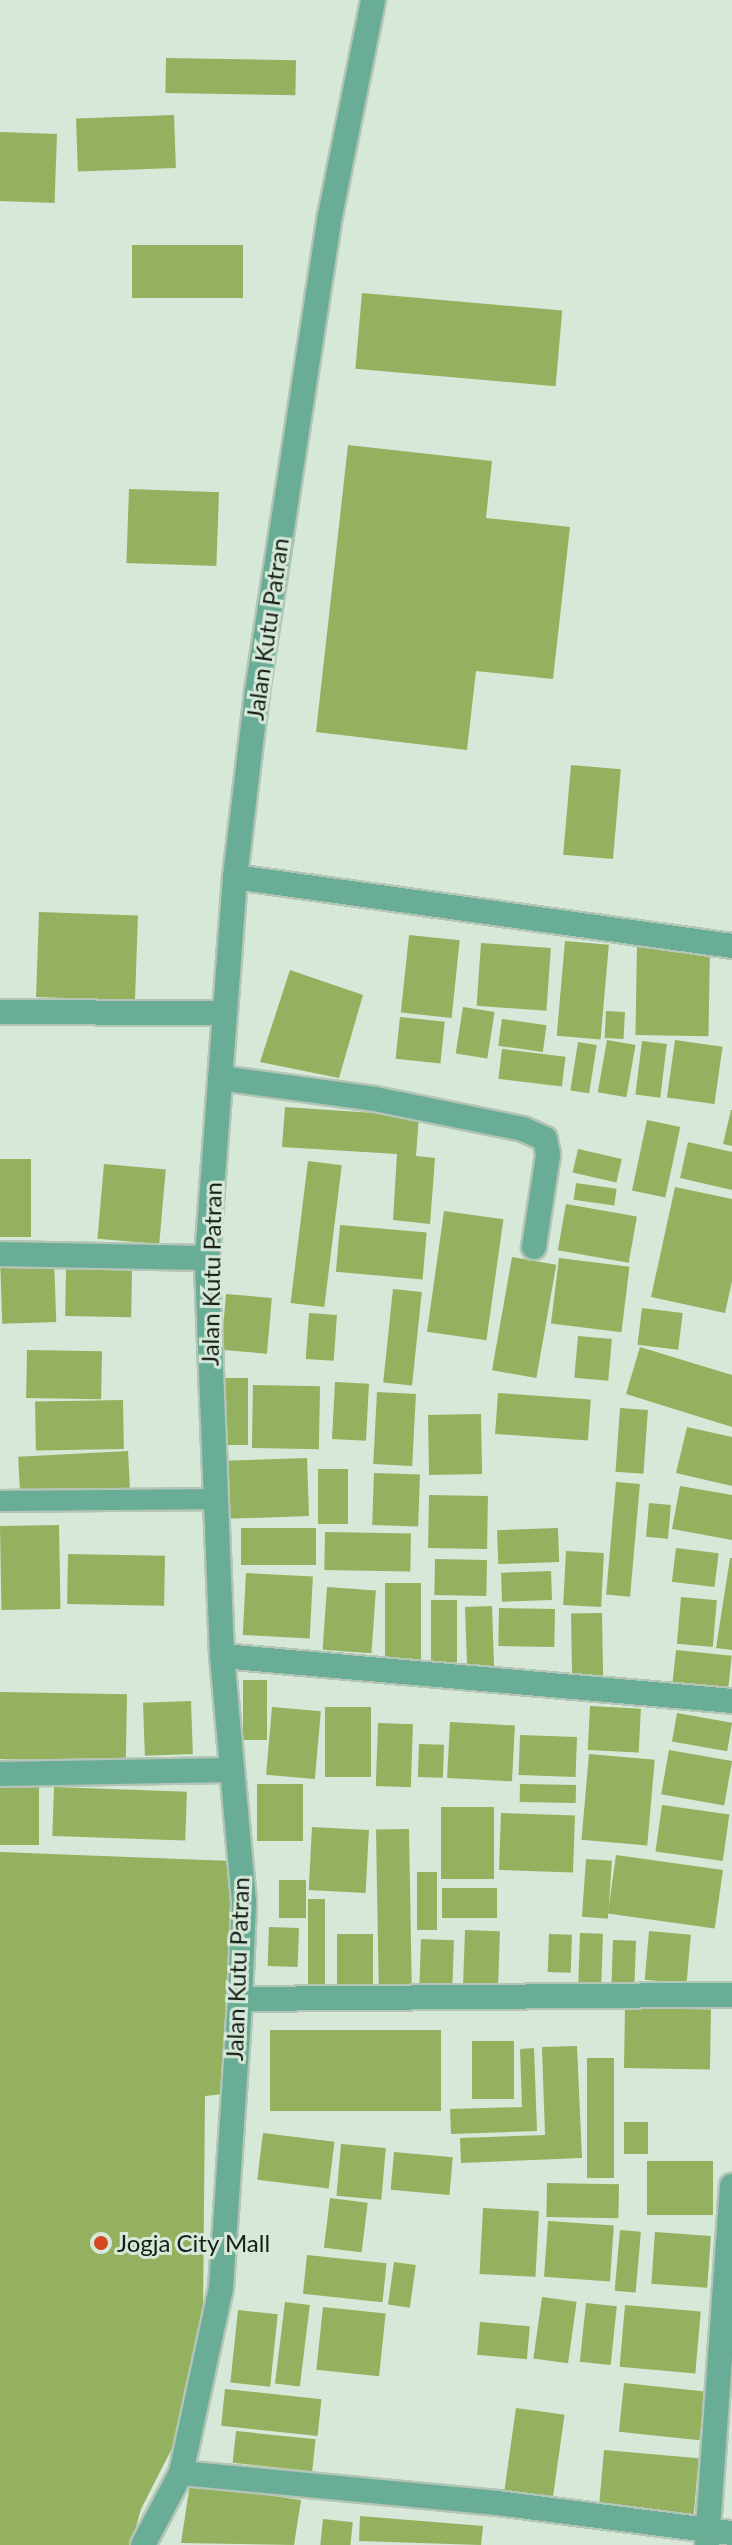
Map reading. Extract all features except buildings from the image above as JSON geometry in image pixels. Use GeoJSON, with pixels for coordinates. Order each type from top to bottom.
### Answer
{"type":"FeatureCollection","features":[{"type":"Feature","properties":{"kind":"street","name":"Jalan Kutu Patran"},"geometry":{"type":"LineString","coordinates":[[143,2545],[181,2473],[221,2288],[240,1999],[244,1902],[222,1656],[207,1258],[235,877],[257,692],[330,216],[373,0]]}},
{"type":"Feature","properties":{"kind":"street"},"geometry":{"type":"LineString","coordinates":[[235,877],[732,946]]}},
{"type":"Feature","properties":{"kind":"street"},"geometry":{"type":"LineString","coordinates":[[0,1012],[224,1013]]}},
{"type":"Feature","properties":{"kind":"street"},"geometry":{"type":"LineString","coordinates":[[220,1078],[375,1099],[523,1129],[545,1139],[548,1155],[534,1247]]}},
{"type":"Feature","properties":{"kind":"street"},"geometry":{"type":"LineString","coordinates":[[0,1254],[207,1258]]}},
{"type":"Feature","properties":{"kind":"street"},"geometry":{"type":"LineString","coordinates":[[222,1656],[732,1701]]}},
{"type":"Feature","properties":{"kind":"street"},"geometry":{"type":"LineString","coordinates":[[0,1774],[230,1770]]}},
{"type":"Feature","properties":{"kind":"street"},"geometry":{"type":"LineString","coordinates":[[240,1999],[732,1995]]}},
{"type":"Feature","properties":{"kind":"street"},"geometry":{"type":"LineString","coordinates":[[707,2537],[732,2186]]}},
{"type":"Feature","properties":{"kind":"street"},"geometry":{"type":"LineString","coordinates":[[181,2473],[707,2537],[732,2533]]}},
{"type":"Feature","properties":{"kind":"lane"},"geometry":{"type":"LineString","coordinates":[[0,1501],[215,1499]]}},
{"type":"Feature","properties":{"kind":"place","name":"Jogja City Mall"},"geometry":{"type":"Point","coordinates":[101,2243]}}]}
